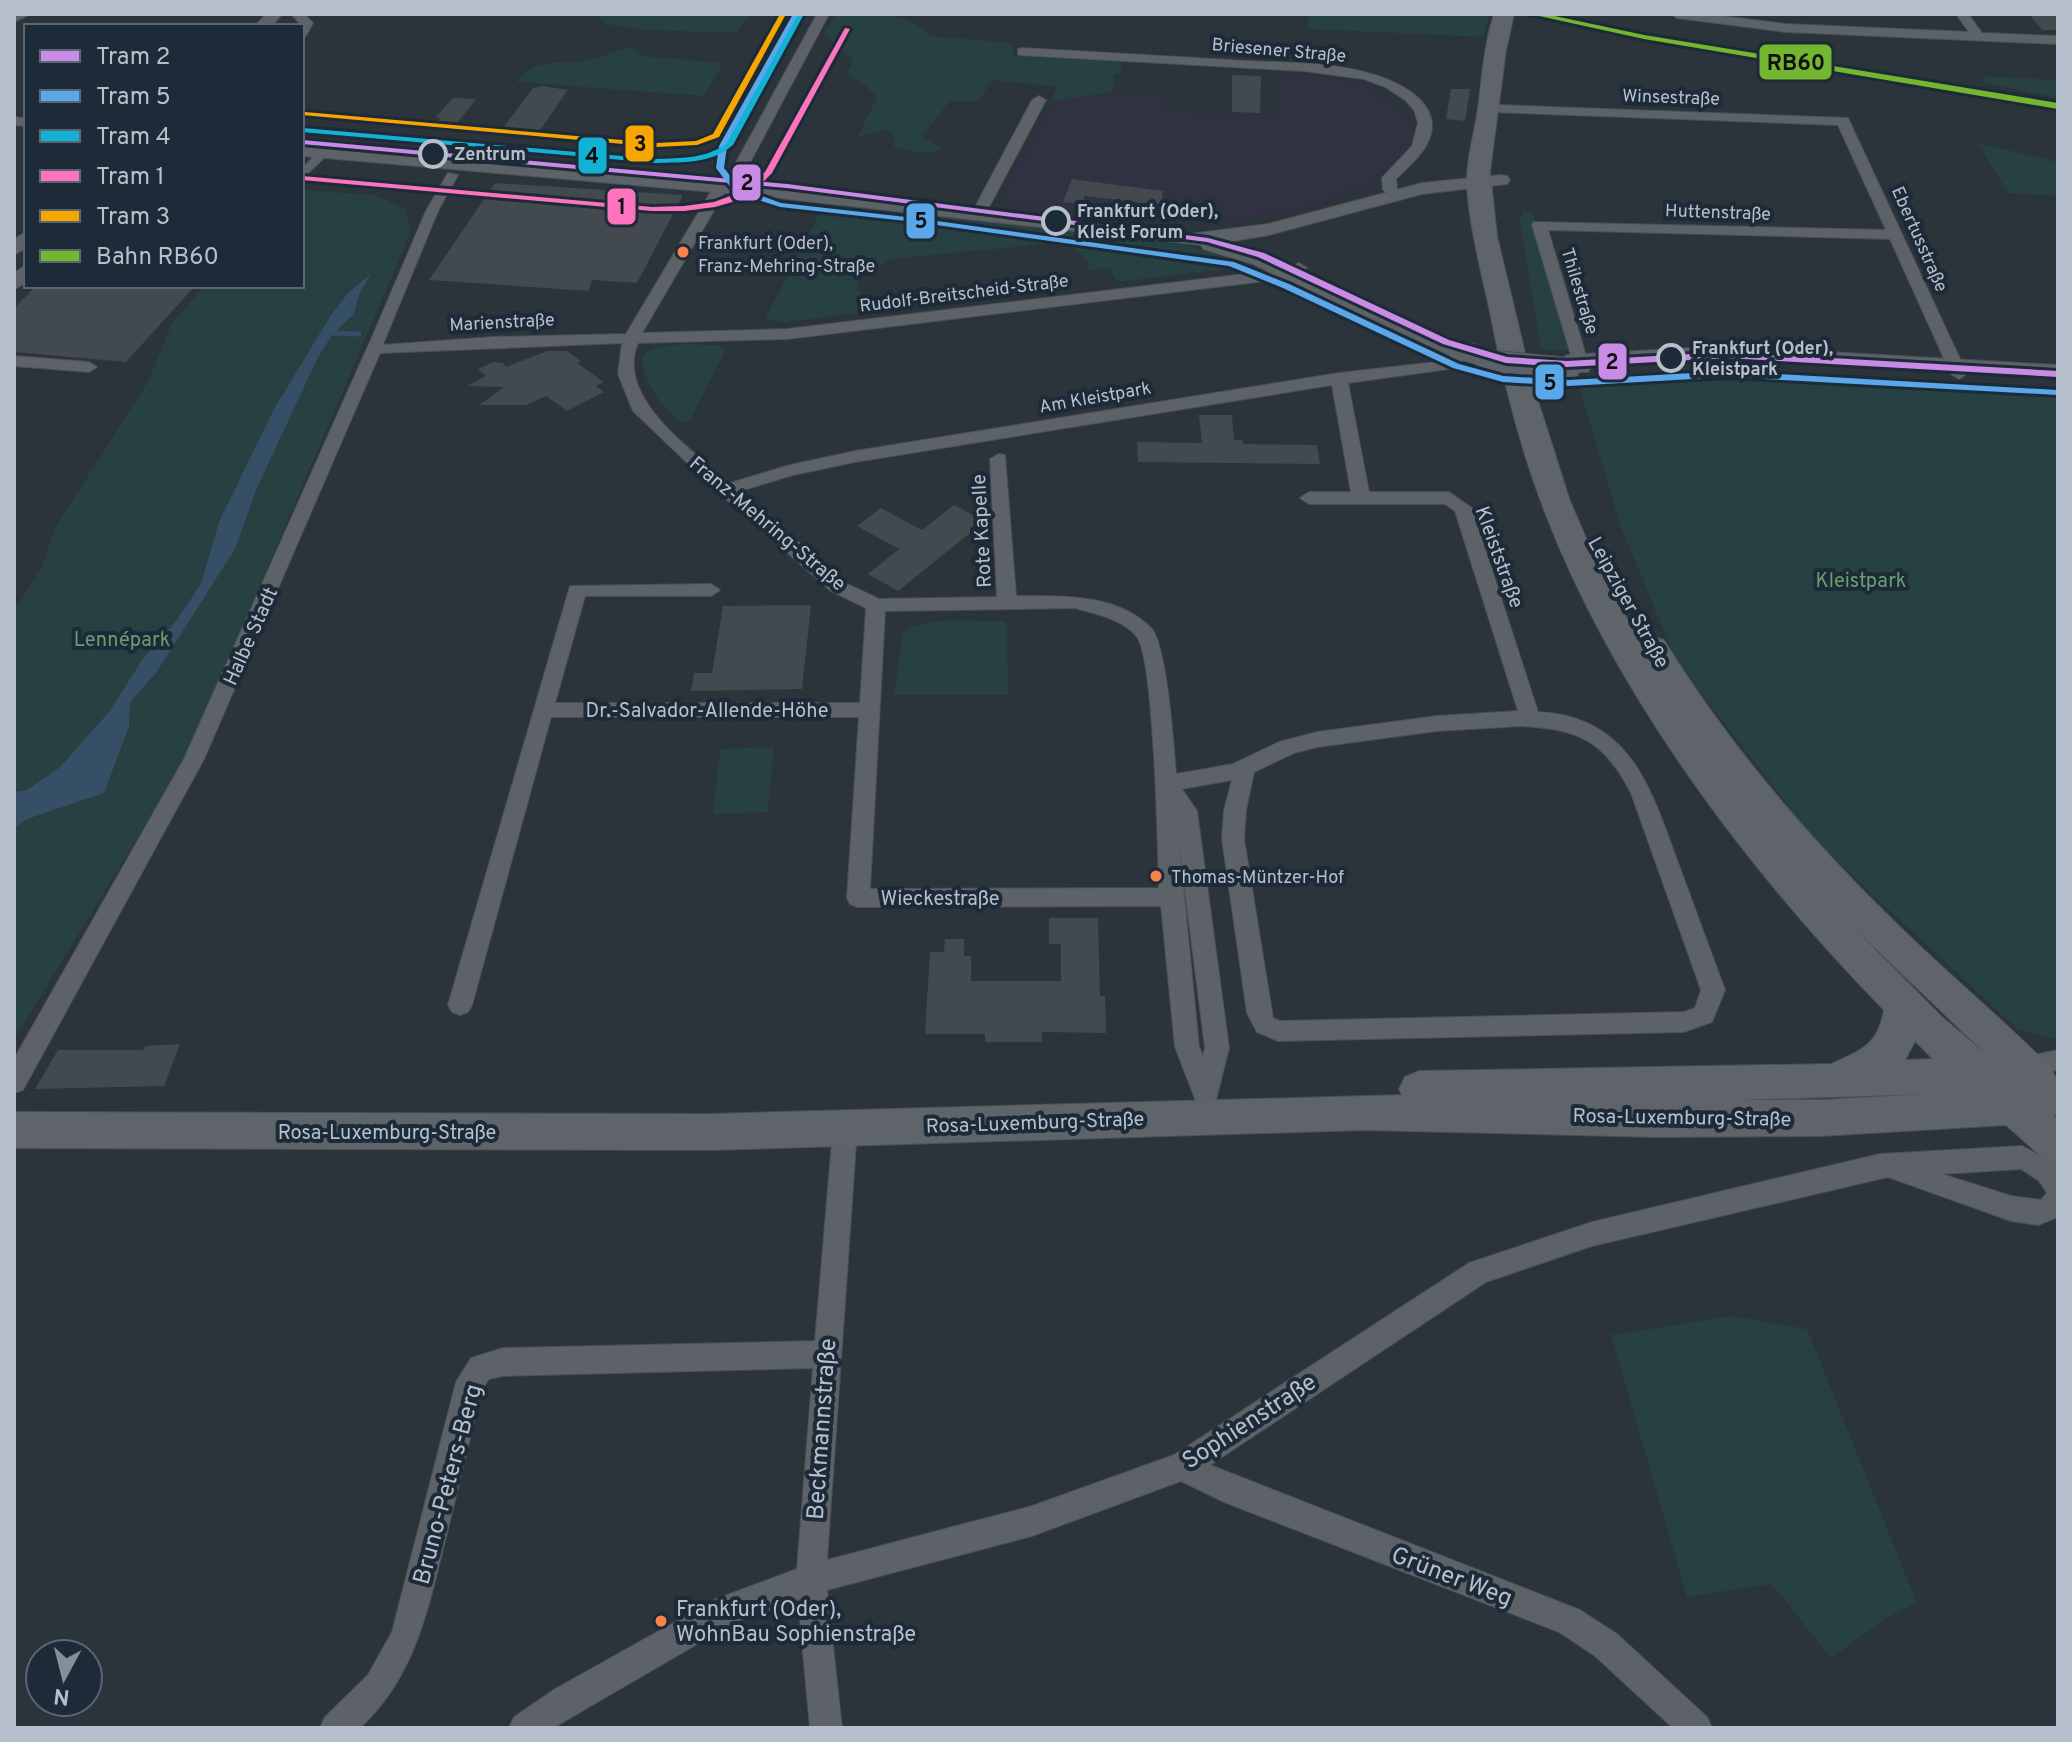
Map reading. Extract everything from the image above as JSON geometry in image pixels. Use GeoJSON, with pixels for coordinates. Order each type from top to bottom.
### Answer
{"type":"FeatureCollection","features":[{"type":"Feature","properties":{"kind":"main road","name":"Leipziger Straße"},"geometry":{"type":"LineString","coordinates":[[1504,14],[1496,35],[1486,183],[1513,360],[1556,503],[1587,573],[1630,656],[1690,755],[1767,857],[1905,1004],[2012,1107],[2058,1145]]}},
{"type":"Feature","properties":{"kind":"main road","name":"Leipziger Straße"},"geometry":{"type":"LineString","coordinates":[[1515,14],[1507,35],[1499,109],[1486,183],[1542,397],[1574,499],[1607,570],[1656,654],[1718,747],[1788,833],[1869,920],[2050,1084]]}},
{"type":"Feature","properties":{"kind":"main road"},"geometry":{"type":"LineString","coordinates":[[1833,1081],[1864,1068],[1893,1048],[1899,1039],[1905,1004]]}},
{"type":"Feature","properties":{"kind":"main road","name":"Rosa-Luxemburg-Straße"},"geometry":{"type":"LineString","coordinates":[[14,1130],[856,1118],[1979,1074],[2050,1084]]}},
{"type":"Feature","properties":{"kind":"main road","name":"Rosa-Luxemburg-Straße"},"geometry":{"type":"LineString","coordinates":[[1206,1103],[1365,1112],[1656,1119],[1821,1118],[2012,1107],[2050,1084]]}},
{"type":"Feature","properties":{"kind":"main road","name":"Rosa-Luxemburg-Straße"},"geometry":{"type":"LineString","coordinates":[[14,1111],[714,1109],[856,1118]]}},
{"type":"Feature","properties":{"kind":"street"},"geometry":{"type":"LineString","coordinates":[[14,18],[25,14]]}},
{"type":"Feature","properties":{"kind":"street"},"geometry":{"type":"LineString","coordinates":[[297,14],[307,23],[304,29]]}},
{"type":"Feature","properties":{"kind":"street"},"geometry":{"type":"LineString","coordinates":[[725,180],[809,14]]}},
{"type":"Feature","properties":{"kind":"street"},"geometry":{"type":"LineString","coordinates":[[725,180],[823,14]]}},
{"type":"Feature","properties":{"kind":"street"},"geometry":{"type":"LineString","coordinates":[[1677,14],[1786,28],[2058,40]]}},
{"type":"Feature","properties":{"kind":"street"},"geometry":{"type":"LineString","coordinates":[[1962,14],[1979,38]]}},
{"type":"Feature","properties":{"kind":"street","name":"Briesener Straße"},"geometry":{"type":"LineString","coordinates":[[1022,52],[1280,66],[1340,72],[1384,82],[1405,94],[1425,121],[1420,146],[1389,178],[1390,190],[1396,195]]}},
{"type":"Feature","properties":{"kind":"street"},"geometry":{"type":"LineString","coordinates":[[982,207],[1039,100]]}},
{"type":"Feature","properties":{"kind":"street","name":"Winsestraße"},"geometry":{"type":"LineString","coordinates":[[1499,109],[1843,121]]}},
{"type":"Feature","properties":{"kind":"street","name":"Ebertusstraße"},"geometry":{"type":"LineString","coordinates":[[1843,121],[1957,370]]}},
{"type":"Feature","properties":{"kind":"street"},"geometry":{"type":"LineString","coordinates":[[304,138],[982,207],[1164,230],[1248,234],[1294,270]]}},
{"type":"Feature","properties":{"kind":"street"},"geometry":{"type":"LineString","coordinates":[[310,154],[458,167],[725,180],[817,197],[1174,239],[1239,253],[1294,270],[1476,354],[1574,365],[1730,360],[2058,371]]}},
{"type":"Feature","properties":{"kind":"street","name":"Halbe Stadt"},"geometry":{"type":"LineString","coordinates":[[14,1082],[194,759],[408,272],[416,244],[436,198],[452,175]]}},
{"type":"Feature","properties":{"kind":"street","name":"Franz-Mehring-Straße"},"geometry":{"type":"LineString","coordinates":[[725,180],[631,338],[625,360],[630,389],[639,407],[726,490],[838,587],[876,605],[1076,602],[1119,615],[1145,633],[1153,656],[1166,783],[1171,897],[1187,1047],[1206,1103]]}},
{"type":"Feature","properties":{"kind":"street"},"geometry":{"type":"LineString","coordinates":[[1174,239],[1217,239],[1279,229],[1396,195],[1486,183]]}},
{"type":"Feature","properties":{"kind":"street"},"geometry":{"type":"LineString","coordinates":[[1375,202],[1486,183]]}},
{"type":"Feature","properties":{"kind":"street","name":"Huttenstraße"},"geometry":{"type":"LineString","coordinates":[[1539,225],[1896,235]]}},
{"type":"Feature","properties":{"kind":"street","name":"Thilestraße"},"geometry":{"type":"LineString","coordinates":[[1539,225],[1574,365]]}},
{"type":"Feature","properties":{"kind":"street"},"geometry":{"type":"LineString","coordinates":[[1266,250],[1268,242],[1279,229]]}},
{"type":"Feature","properties":{"kind":"street"},"geometry":{"type":"LineString","coordinates":[[1239,253],[1234,245],[1248,234]]}},
{"type":"Feature","properties":{"kind":"street","name":"Rudolf-Breitscheid-Straße"},"geometry":{"type":"LineString","coordinates":[[631,338],[746,336],[841,328],[1294,270]]}},
{"type":"Feature","properties":{"kind":"street","name":"Marienstraße"},"geometry":{"type":"LineString","coordinates":[[374,349],[631,338]]}},
{"type":"Feature","properties":{"kind":"street","name":"Am Kleistpark"},"geometry":{"type":"LineString","coordinates":[[726,490],[768,474],[1339,378],[1450,365],[1476,354]]}},
{"type":"Feature","properties":{"kind":"street"},"geometry":{"type":"LineString","coordinates":[[14,361],[89,367]]}},
{"type":"Feature","properties":{"kind":"street"},"geometry":{"type":"LineString","coordinates":[[1957,370],[2058,379]]}},
{"type":"Feature","properties":{"kind":"street"},"geometry":{"type":"LineString","coordinates":[[1339,378],[1361,498]]}},
{"type":"Feature","properties":{"kind":"street","name":"Rote Kapelle"},"geometry":{"type":"LineString","coordinates":[[999,459],[1007,602]]}},
{"type":"Feature","properties":{"kind":"street","name":"Kleiststraße"},"geometry":{"type":"LineString","coordinates":[[1309,498],[1449,498],[1463,508],[1530,718]]}},
{"type":"Feature","properties":{"kind":"street"},"geometry":{"type":"LineString","coordinates":[[460,1005],[577,590],[711,590]]}},
{"type":"Feature","properties":{"kind":"street","name":"Wieckestraße"},"geometry":{"type":"LineString","coordinates":[[876,605],[858,898],[1171,897]]}},
{"type":"Feature","properties":{"kind":"street","name":"Dr.-Salvador-Allende-Höhe"},"geometry":{"type":"LineString","coordinates":[[544,710],[870,710]]}},
{"type":"Feature","properties":{"kind":"street"},"geometry":{"type":"LineString","coordinates":[[1166,783],[1245,768],[1273,752],[1295,745],[1362,732],[1530,718],[1576,725],[1603,741],[1628,765],[1642,793],[1713,990],[1704,1015],[1684,1022],[1607,1024],[1278,1031],[1265,1025],[1259,1013],[1233,839],[1235,810],[1245,768]]}},
{"type":"Feature","properties":{"kind":"street","name":"Franz-Mehring-Straße"},"geometry":{"type":"LineString","coordinates":[[1166,783],[1186,811],[1217,1048],[1206,1103]]}},
{"type":"Feature","properties":{"kind":"street","name":"Beckmannstraße"},"geometry":{"type":"LineString","coordinates":[[826,1728],[811,1579],[827,1354],[856,1118]]}},
{"type":"Feature","properties":{"kind":"street","name":"Sophienstraße"},"geometry":{"type":"LineString","coordinates":[[525,1728],[566,1700],[705,1620],[811,1579],[1032,1521],[1182,1466],[1478,1272],[1528,1253],[1592,1234],[1887,1166],[2022,1157],[2038,1164],[2054,1177],[2058,1188]]}},
{"type":"Feature","properties":{"kind":"street"},"geometry":{"type":"LineString","coordinates":[[1887,1166],[2015,1209],[2038,1213],[2055,1205],[2058,1199]]}},
{"type":"Feature","properties":{"kind":"street","name":"Bruno-Peters-Berg"},"geometry":{"type":"LineString","coordinates":[[336,1728],[371,1699],[393,1669],[407,1633],[470,1382],[481,1368],[503,1362],[827,1354]]}},
{"type":"Feature","properties":{"kind":"street","name":"Grüner Weg"},"geometry":{"type":"LineString","coordinates":[[1182,1466],[1224,1487],[1569,1621],[1606,1645],[1696,1728]]}},
{"type":"Feature","properties":{"kind":"shaded area"},"geometry":{"type":"Polygon","coordinates":[[[1277,71],[1355,81],[1380,94],[1410,119],[1412,136],[1409,148],[1365,186],[1303,210],[1201,224],[1008,202],[1002,195],[1051,102],[1113,92],[1167,94],[1167,111],[1275,115],[1277,71]]]}},
{"type":"Feature","properties":{"kind":"shaded area"},"geometry":{"type":"Polygon","coordinates":[[[371,274],[359,294],[354,314],[332,335],[318,357],[256,490],[235,549],[156,673],[130,702],[129,726],[104,793],[27,819],[14,828],[14,792],[27,790],[60,767],[109,712],[142,660],[176,621],[201,584],[219,522],[274,409],[331,315],[348,293],[371,274]]]}},
{"type":"Feature","properties":{"kind":"green space"},"geometry":{"type":"Polygon","coordinates":[[[750,14],[736,33],[645,30],[606,24],[597,15],[750,14]]]}},
{"type":"Feature","properties":{"kind":"green space"},"geometry":{"type":"Polygon","coordinates":[[[836,14],[886,15],[910,22],[931,36],[1013,43],[1013,56],[1121,62],[1121,74],[1114,75],[1113,92],[1051,102],[1057,87],[992,80],[979,101],[950,101],[922,136],[941,148],[923,153],[911,151],[893,146],[894,135],[886,130],[858,137],[877,97],[862,82],[846,75],[853,60],[824,33],[836,14]]]}},
{"type":"Feature","properties":{"kind":"green space"},"geometry":{"type":"Polygon","coordinates":[[[1308,14],[1479,14],[1489,17],[1483,37],[1309,29],[1308,14]]]}},
{"type":"Feature","properties":{"kind":"green space"},"geometry":{"type":"Polygon","coordinates":[[[631,47],[643,56],[723,63],[704,96],[516,82],[541,65],[588,60],[631,47]]]}},
{"type":"Feature","properties":{"kind":"green space"},"geometry":{"type":"Polygon","coordinates":[[[1981,76],[2058,80],[2058,98],[1985,83],[1981,76]]]}},
{"type":"Feature","properties":{"kind":"green space"},"geometry":{"type":"Polygon","coordinates":[[[1978,143],[2058,162],[2058,196],[2008,193],[1978,143]]]}},
{"type":"Feature","properties":{"kind":"green space","name":"Lennépark"},"geometry":{"type":"Polygon","coordinates":[[[304,190],[375,195],[406,209],[411,231],[180,768],[14,1040],[14,610],[41,569],[55,528],[149,380],[172,323],[203,288],[304,288],[304,190]]]}},
{"type":"Feature","properties":{"kind":"green space"},"geometry":{"type":"Polygon","coordinates":[[[826,201],[1180,244],[1246,260],[1273,271],[1243,276],[1235,268],[1117,282],[1110,268],[1088,270],[1089,261],[1072,247],[1046,244],[892,259],[859,278],[857,287],[865,300],[894,303],[897,308],[786,322],[765,319],[826,201]]]}},
{"type":"Feature","properties":{"kind":"green space"},"geometry":{"type":"Polygon","coordinates":[[[1522,211],[1533,212],[1570,349],[1541,350],[1519,217],[1523,217],[1522,211]]]}},
{"type":"Feature","properties":{"kind":"green space"},"geometry":{"type":"Polygon","coordinates":[[[720,345],[726,350],[690,420],[682,424],[655,394],[646,376],[642,357],[648,351],[667,346],[720,345]]]}},
{"type":"Feature","properties":{"kind":"green space","name":"Kleistpark"},"geometry":{"type":"Polygon","coordinates":[[[1727,374],[2058,392],[2058,1040],[2017,1029],[1817,843],[1694,684],[1672,650],[1620,525],[1576,376],[1727,374]]]}},
{"type":"Feature","properties":{"kind":"green space"},"geometry":{"type":"Polygon","coordinates":[[[938,621],[1007,623],[1008,695],[894,695],[903,632],[938,621]]]}},
{"type":"Feature","properties":{"kind":"green space"},"geometry":{"type":"Polygon","coordinates":[[[774,747],[768,812],[713,814],[720,749],[774,747]]]}},
{"type":"Feature","properties":{"kind":"green space"},"geometry":{"type":"Polygon","coordinates":[[[1732,1316],[1807,1329],[1917,1603],[1886,1618],[1831,1658],[1772,1584],[1687,1597],[1611,1335],[1732,1316]]]}},
{"type":"Feature","properties":{"kind":"building"},"geometry":{"type":"Polygon","coordinates":[[[2029,14],[2058,14],[2058,30],[2042,30],[2029,14]]]}},
{"type":"Feature","properties":{"kind":"building"},"geometry":{"type":"Polygon","coordinates":[[[1232,75],[1261,76],[1260,113],[1232,112],[1232,75]]]}},
{"type":"Feature","properties":{"kind":"building"},"geometry":{"type":"Polygon","coordinates":[[[542,86],[568,90],[538,133],[500,132],[533,88],[542,86]]]}},
{"type":"Feature","properties":{"kind":"building"},"geometry":{"type":"Polygon","coordinates":[[[1451,89],[1470,89],[1465,121],[1446,119],[1451,89]]]}},
{"type":"Feature","properties":{"kind":"building"},"geometry":{"type":"Polygon","coordinates":[[[453,98],[476,99],[458,122],[438,121],[441,118],[436,117],[453,98]]]}},
{"type":"Feature","properties":{"kind":"building"},"geometry":{"type":"Polygon","coordinates":[[[1072,179],[1163,191],[1161,205],[1156,204],[1152,213],[1133,211],[1137,202],[1085,196],[1081,204],[1063,202],[1072,179]]]}},
{"type":"Feature","properties":{"kind":"building"},"geometry":{"type":"Polygon","coordinates":[[[495,183],[683,195],[637,283],[592,280],[589,291],[429,280],[495,183]]]}},
{"type":"Feature","properties":{"kind":"building"},"geometry":{"type":"Polygon","coordinates":[[[34,288],[193,288],[126,362],[14,352],[14,308],[34,288]]]}},
{"type":"Feature","properties":{"kind":"building"},"geometry":{"type":"Polygon","coordinates":[[[547,351],[567,351],[581,361],[577,363],[604,382],[596,386],[604,392],[567,411],[546,396],[526,405],[479,405],[504,387],[467,386],[486,376],[478,369],[493,362],[503,363],[506,367],[547,351]]]}},
{"type":"Feature","properties":{"kind":"building"},"geometry":{"type":"Polygon","coordinates":[[[1199,415],[1232,415],[1234,440],[1243,440],[1243,444],[1317,445],[1320,464],[1138,462],[1137,442],[1202,443],[1199,415]]]}},
{"type":"Feature","properties":{"kind":"building"},"geometry":{"type":"Polygon","coordinates":[[[954,505],[985,521],[898,591],[868,574],[899,549],[857,526],[881,508],[922,530],[954,505]]]}},
{"type":"Feature","properties":{"kind":"building"},"geometry":{"type":"Polygon","coordinates":[[[811,605],[802,689],[691,691],[694,673],[712,673],[723,606],[811,605]]]}},
{"type":"Feature","properties":{"kind":"building"},"geometry":{"type":"Polygon","coordinates":[[[1049,918],[1098,918],[1100,996],[1105,996],[1106,1033],[1042,1032],[1042,1042],[985,1042],[985,1034],[925,1034],[930,952],[944,952],[945,939],[964,939],[964,956],[971,956],[971,981],[1061,981],[1061,944],[1049,944],[1049,918]]]}},
{"type":"Feature","properties":{"kind":"building"},"geometry":{"type":"Polygon","coordinates":[[[180,1044],[164,1086],[35,1089],[58,1050],[143,1050],[145,1046],[180,1044]]]}},
{"type":"Feature","properties":{"kind":"waterway"},"geometry":{"type":"LineString","coordinates":[[334,333],[359,334]]}},
{"type":"Feature","properties":{"kind":"tram line","name":"3"},"geometry":{"type":"LineString","coordinates":[[305,114],[656,145],[697,143],[716,135],[783,14]]}},
{"type":"Feature","properties":{"kind":"tram line","name":"5"},"geometry":{"type":"LineString","coordinates":[[796,14],[723,146],[720,168],[737,190],[780,205],[915,220],[1231,264],[1286,286],[1456,366],[1503,379],[1569,383],[1728,374],[2057,393]]}},
{"type":"Feature","properties":{"kind":"tram line","name":"4"},"geometry":{"type":"LineString","coordinates":[[304,130],[656,161],[699,159],[717,154],[729,145],[801,14]]}},
{"type":"Feature","properties":{"kind":"tram line","name":"1"},"geometry":{"type":"LineString","coordinates":[[304,178],[652,209],[684,209],[715,204],[743,194],[768,173],[847,29]]}},
{"type":"Feature","properties":{"kind":"tram line","name":"2"},"geometry":{"type":"LineString","coordinates":[[304,142],[787,186],[1208,240],[1261,255],[1446,342],[1506,360],[1567,364],[1727,355],[2058,374]]}},
{"type":"Feature","properties":{"kind":"rail line","name":"RB60"},"geometry":{"type":"LineString","coordinates":[[1534,14],[1644,37],[2058,106]]}},
{"type":"Feature","properties":{"kind":"place","name":"Zentrum"},"geometry":{"type":"Point","coordinates":[433,154]}},
{"type":"Feature","properties":{"kind":"place","name":"Frankfurt (Oder), Kleist Forum"},"geometry":{"type":"Point","coordinates":[1056,221]}},
{"type":"Feature","properties":{"kind":"place","name":"Frankfurt (Oder), Franz-Mehring-Straße"},"geometry":{"type":"Point","coordinates":[683,252]}},
{"type":"Feature","properties":{"kind":"place","name":"Frankfurt (Oder), Kleistpark"},"geometry":{"type":"Point","coordinates":[1671,358]}},
{"type":"Feature","properties":{"kind":"place","name":"Thomas-Müntzer-Hof"},"geometry":{"type":"Point","coordinates":[1156,876]}},
{"type":"Feature","properties":{"kind":"place","name":"Frankfurt (Oder), WohnBau Sophienstraße"},"geometry":{"type":"Point","coordinates":[661,1621]}}]}
